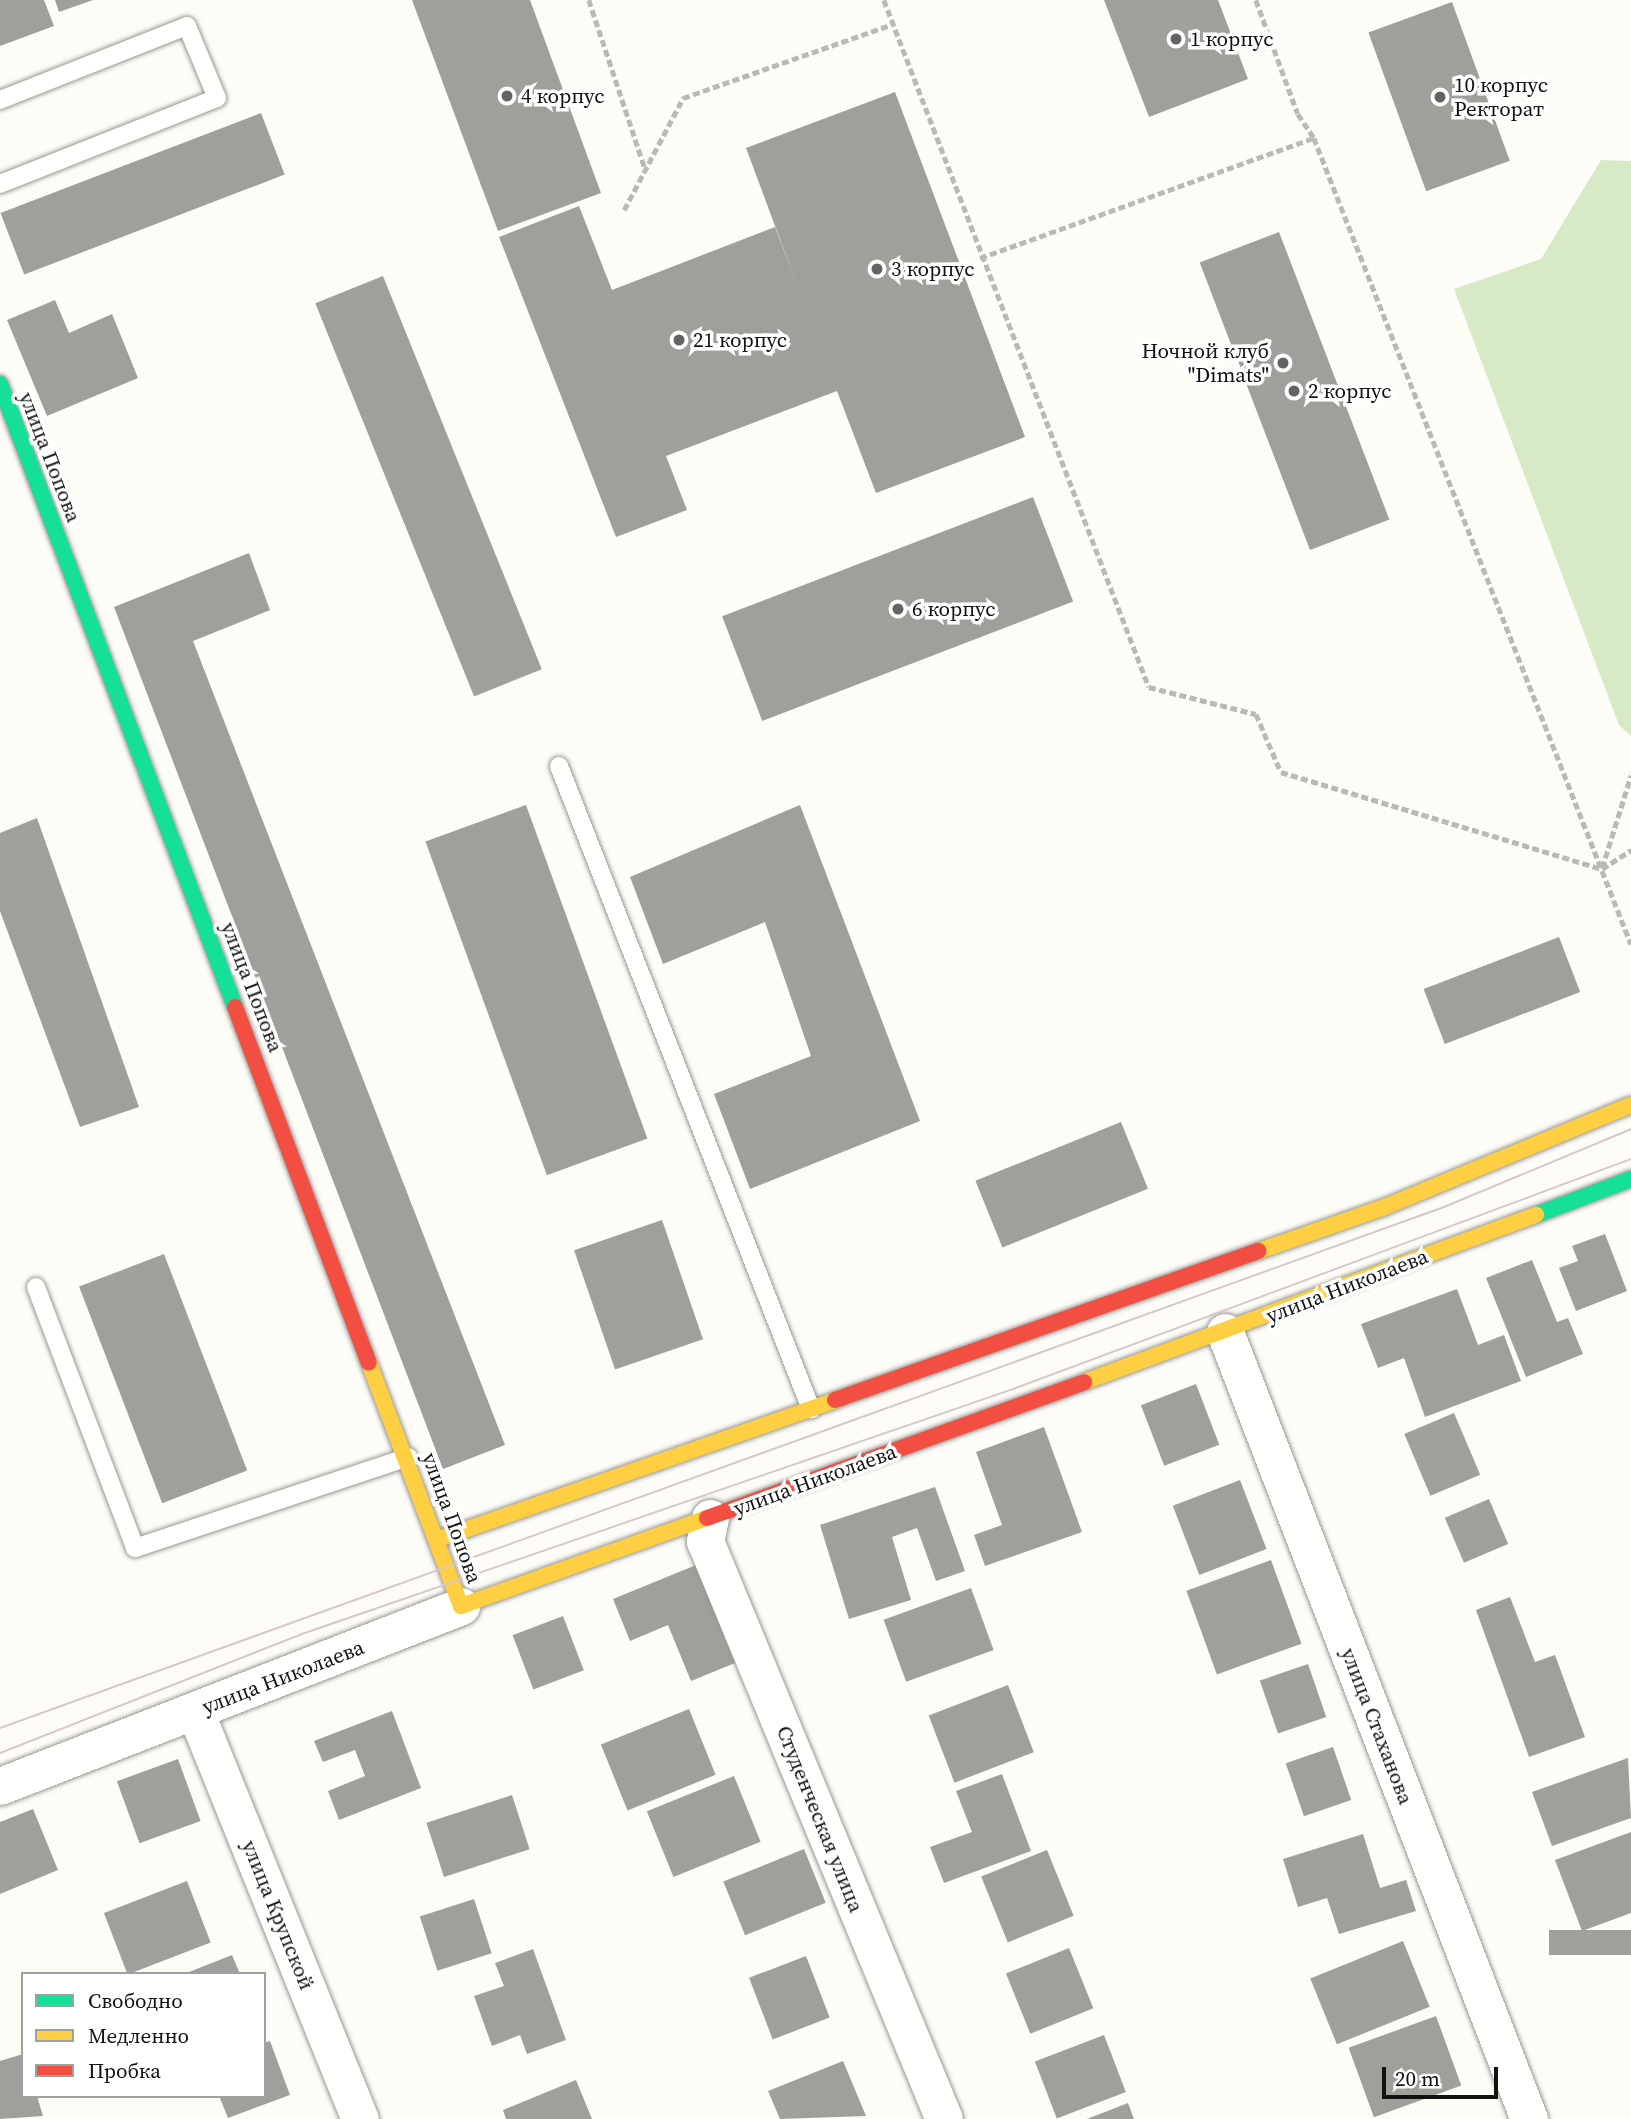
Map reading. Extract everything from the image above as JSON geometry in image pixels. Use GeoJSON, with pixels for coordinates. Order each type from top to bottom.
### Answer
{"type":"FeatureCollection","features":[{"type":"Feature","properties":{"kind":"street","name":"улица Попова"},"geometry":{"type":"LineString","coordinates":[[0,384],[439,1539],[461,1606]]}},
{"type":"Feature","properties":{"kind":"street"},"geometry":{"type":"LineString","coordinates":[[439,1539],[1382,1208],[1631,1105]]}},
{"type":"Feature","properties":{"kind":"street","name":"улица Николаева"},"geometry":{"type":"LineString","coordinates":[[0,1786],[461,1606],[1225,1332],[1631,1179]]}},
{"type":"Feature","properties":{"kind":"street","name":"улица Стаханова"},"geometry":{"type":"LineString","coordinates":[[1225,1332],[1529,2119]]}},
{"type":"Feature","properties":{"kind":"street","name":"Студенческая улица"},"geometry":{"type":"LineString","coordinates":[[710,1518],[705,1541],[944,2119]]}},
{"type":"Feature","properties":{"kind":"street","name":"улица Крупской"},"geometry":{"type":"LineString","coordinates":[[195,1711],[360,2119]]}},
{"type":"Feature","properties":{"kind":"lane"},"geometry":{"type":"LineString","coordinates":[[0,100],[187,26],[217,98],[0,184]]}},
{"type":"Feature","properties":{"kind":"lane"},"geometry":{"type":"LineString","coordinates":[[559,766],[811,1409]]}},
{"type":"Feature","properties":{"kind":"lane"},"geometry":{"type":"LineString","coordinates":[[36,1287],[135,1548],[408,1457]]}},
{"type":"Feature","properties":{"kind":"path"},"geometry":{"type":"LineString","coordinates":[[589,0],[646,169]]}},
{"type":"Feature","properties":{"kind":"path"},"geometry":{"type":"LineString","coordinates":[[884,0],[980,258],[1149,687],[1256,715],[1281,772],[1602,869]]}},
{"type":"Feature","properties":{"kind":"path"},"geometry":{"type":"LineString","coordinates":[[1256,0],[1298,114],[1314,138],[1631,944]]}},
{"type":"Feature","properties":{"kind":"path"},"geometry":{"type":"LineString","coordinates":[[624,210],[683,97],[893,24]]}},
{"type":"Feature","properties":{"kind":"path"},"geometry":{"type":"LineString","coordinates":[[980,258],[1314,138]]}},
{"type":"Feature","properties":{"kind":"path"},"geometry":{"type":"LineString","coordinates":[[1602,869],[1631,775]]}},
{"type":"Feature","properties":{"kind":"path"},"geometry":{"type":"LineString","coordinates":[[1602,869],[1631,850]]}},
{"type":"Feature","properties":{"kind":"green space"},"geometry":{"type":"Polygon","coordinates":[[[1601,160],[1631,161],[1631,736],[1619,725],[1454,289],[1541,259],[1601,160]]]}},
{"type":"Feature","properties":{"kind":"building"},"geometry":{"type":"Polygon","coordinates":[[[0,0],[44,0],[54,26],[0,46],[0,0]]]}},
{"type":"Feature","properties":{"kind":"building"},"geometry":{"type":"Polygon","coordinates":[[[55,0],[93,0],[59,12],[55,0]]]}},
{"type":"Feature","properties":{"kind":"building","name":"4 корпус"},"geometry":{"type":"Polygon","coordinates":[[[412,0],[530,0],[601,193],[498,231],[412,0]]]}},
{"type":"Feature","properties":{"kind":"building","name":"1 корпус"},"geometry":{"type":"Polygon","coordinates":[[[1104,0],[1218,0],[1248,79],[1149,117],[1104,0]]]}},
{"type":"Feature","properties":{"kind":"building","name":"10 корпус Ректорат"},"geometry":{"type":"Polygon","coordinates":[[[1452,2],[1510,161],[1426,191],[1368,32],[1452,2]]]}},
{"type":"Feature","properties":{"kind":"building"},"geometry":{"type":"Polygon","coordinates":[[[895,92],[1025,437],[876,493],[837,391],[666,456],[687,510],[616,537],[499,237],[579,206],[612,290],[775,227],[796,282],[746,148],[895,92]]]}},
{"type":"Feature","properties":{"kind":"building"},"geometry":{"type":"Polygon","coordinates":[[[261,113],[285,175],[24,275],[1,213],[261,113]]]}},
{"type":"Feature","properties":{"kind":"building","name":"2 корпус"},"geometry":{"type":"Polygon","coordinates":[[[1279,232],[1389,520],[1310,550],[1200,262],[1279,232]]]}},
{"type":"Feature","properties":{"kind":"building"},"geometry":{"type":"Polygon","coordinates":[[[383,276],[542,669],[474,696],[315,303],[383,276]]]}},
{"type":"Feature","properties":{"kind":"building"},"geometry":{"type":"Polygon","coordinates":[[[55,300],[69,333],[112,314],[138,378],[47,416],[7,320],[55,300]]]}},
{"type":"Feature","properties":{"kind":"building","name":"6 корпус"},"geometry":{"type":"Polygon","coordinates":[[[1033,497],[1073,602],[762,721],[722,616],[1033,497]]]}},
{"type":"Feature","properties":{"kind":"building"},"geometry":{"type":"Polygon","coordinates":[[[249,553],[270,610],[193,641],[505,1445],[443,1469],[114,607],[249,553]]]}},
{"type":"Feature","properties":{"kind":"building"},"geometry":{"type":"Polygon","coordinates":[[[526,805],[647,1139],[547,1175],[425,842],[526,805]]]}},
{"type":"Feature","properties":{"kind":"building"},"geometry":{"type":"Polygon","coordinates":[[[800,805],[920,1121],[750,1189],[714,1094],[811,1056],[765,922],[663,964],[630,877],[800,805]]]}},
{"type":"Feature","properties":{"kind":"building"},"geometry":{"type":"Polygon","coordinates":[[[37,818],[139,1107],[80,1127],[0,911],[0,833],[37,818]]]}},
{"type":"Feature","properties":{"kind":"building"},"geometry":{"type":"Polygon","coordinates":[[[1559,937],[1580,992],[1445,1044],[1424,989],[1559,937]]]}},
{"type":"Feature","properties":{"kind":"building"},"geometry":{"type":"Polygon","coordinates":[[[1121,1122],[1148,1189],[1002,1248],[975,1181],[1121,1122]]]}},
{"type":"Feature","properties":{"kind":"building"},"geometry":{"type":"Polygon","coordinates":[[[662,1220],[703,1339],[615,1369],[574,1250],[662,1220]]]}},
{"type":"Feature","properties":{"kind":"building"},"geometry":{"type":"Polygon","coordinates":[[[1605,1234],[1627,1291],[1576,1311],[1559,1268],[1578,1261],[1572,1246],[1605,1234]]]}},
{"type":"Feature","properties":{"kind":"building"},"geometry":{"type":"Polygon","coordinates":[[[164,1254],[247,1471],[162,1503],[79,1287],[164,1254]]]}},
{"type":"Feature","properties":{"kind":"building"},"geometry":{"type":"Polygon","coordinates":[[[1532,1260],[1557,1322],[1568,1318],[1583,1354],[1526,1377],[1486,1278],[1532,1260]]]}},
{"type":"Feature","properties":{"kind":"building"},"geometry":{"type":"Polygon","coordinates":[[[1457,1289],[1478,1345],[1504,1335],[1521,1381],[1425,1417],[1404,1358],[1378,1368],[1361,1324],[1457,1289]]]}},
{"type":"Feature","properties":{"kind":"building"},"geometry":{"type":"Polygon","coordinates":[[[1196,1384],[1219,1445],[1164,1466],[1141,1405],[1196,1384]]]}},
{"type":"Feature","properties":{"kind":"building"},"geometry":{"type":"Polygon","coordinates":[[[1454,1413],[1480,1475],[1430,1496],[1404,1434],[1454,1413]]]}},
{"type":"Feature","properties":{"kind":"building"},"geometry":{"type":"Polygon","coordinates":[[[1044,1427],[1082,1532],[985,1566],[974,1535],[1002,1525],[976,1452],[1044,1427]]]}},
{"type":"Feature","properties":{"kind":"building"},"geometry":{"type":"Polygon","coordinates":[[[1240,1480],[1267,1549],[1199,1575],[1173,1506],[1240,1480]]]}},
{"type":"Feature","properties":{"kind":"building"},"geometry":{"type":"Polygon","coordinates":[[[935,1487],[965,1571],[936,1581],[917,1528],[892,1537],[911,1600],[849,1619],[820,1525],[935,1487]]]}},
{"type":"Feature","properties":{"kind":"building"},"geometry":{"type":"Polygon","coordinates":[[[1489,1499],[1508,1544],[1464,1563],[1445,1518],[1489,1499]]]}},
{"type":"Feature","properties":{"kind":"building"},"geometry":{"type":"Polygon","coordinates":[[[1271,1560],[1301,1644],[1217,1674],[1186,1591],[1271,1560]]]}},
{"type":"Feature","properties":{"kind":"building"},"geometry":{"type":"Polygon","coordinates":[[[696,1565],[735,1663],[691,1681],[668,1625],[630,1641],[613,1599],[696,1565]]]}},
{"type":"Feature","properties":{"kind":"building"},"geometry":{"type":"Polygon","coordinates":[[[971,1588],[994,1650],[906,1682],[884,1620],[971,1588]]]}},
{"type":"Feature","properties":{"kind":"building"},"geometry":{"type":"Polygon","coordinates":[[[1510,1597],[1535,1662],[1555,1655],[1585,1737],[1529,1757],[1476,1610],[1510,1597]]]}},
{"type":"Feature","properties":{"kind":"building"},"geometry":{"type":"Polygon","coordinates":[[[563,1616],[584,1670],[533,1689],[513,1635],[563,1616]]]}},
{"type":"Feature","properties":{"kind":"building"},"geometry":{"type":"Polygon","coordinates":[[[1308,1664],[1326,1717],[1278,1734],[1260,1681],[1308,1664]]]}},
{"type":"Feature","properties":{"kind":"building"},"geometry":{"type":"Polygon","coordinates":[[[1008,1685],[1034,1752],[954,1783],[929,1715],[1008,1685]]]}},
{"type":"Feature","properties":{"kind":"building"},"geometry":{"type":"Polygon","coordinates":[[[689,1709],[716,1775],[628,1810],[601,1745],[689,1709]]]}},
{"type":"Feature","properties":{"kind":"building"},"geometry":{"type":"Polygon","coordinates":[[[392,1711],[421,1788],[339,1820],[328,1791],[365,1776],[355,1750],[323,1762],[314,1741],[392,1711]]]}},
{"type":"Feature","properties":{"kind":"building"},"geometry":{"type":"Polygon","coordinates":[[[1333,1747],[1351,1800],[1304,1816],[1286,1763],[1333,1747]]]}},
{"type":"Feature","properties":{"kind":"building"},"geometry":{"type":"Polygon","coordinates":[[[1628,1758],[1631,1818],[1552,1846],[1532,1792],[1628,1758]]]}},
{"type":"Feature","properties":{"kind":"building"},"geometry":{"type":"Polygon","coordinates":[[[178,1759],[201,1821],[139,1843],[117,1781],[178,1759]]]}},
{"type":"Feature","properties":{"kind":"building"},"geometry":{"type":"Polygon","coordinates":[[[1002,1774],[1031,1851],[944,1883],[930,1847],[972,1832],[956,1791],[1002,1774]]]}},
{"type":"Feature","properties":{"kind":"building"},"geometry":{"type":"Polygon","coordinates":[[[734,1776],[761,1842],[673,1877],[647,1811],[734,1776]]]}},
{"type":"Feature","properties":{"kind":"building"},"geometry":{"type":"Polygon","coordinates":[[[512,1795],[530,1849],[444,1877],[426,1823],[512,1795]]]}},
{"type":"Feature","properties":{"kind":"building"},"geometry":{"type":"Polygon","coordinates":[[[33,1809],[58,1870],[0,1894],[0,1822],[33,1809]]]}},
{"type":"Feature","properties":{"kind":"building"},"geometry":{"type":"Polygon","coordinates":[[[1631,1832],[1631,1913],[1582,1931],[1555,1860],[1631,1832]]]}},
{"type":"Feature","properties":{"kind":"building"},"geometry":{"type":"Polygon","coordinates":[[[1363,1834],[1380,1888],[1406,1880],[1416,1911],[1339,1934],[1327,1898],[1298,1907],[1283,1859],[1363,1834]]]}},
{"type":"Feature","properties":{"kind":"building"},"geometry":{"type":"Polygon","coordinates":[[[804,1849],[826,1903],[745,1935],[723,1882],[804,1849]]]}},
{"type":"Feature","properties":{"kind":"building"},"geometry":{"type":"Polygon","coordinates":[[[1047,1850],[1074,1916],[1008,1942],[981,1877],[1047,1850]]]}},
{"type":"Feature","properties":{"kind":"building"},"geometry":{"type":"Polygon","coordinates":[[[187,1881],[211,1943],[134,1972],[127,1972],[104,1913],[187,1881]]]}},
{"type":"Feature","properties":{"kind":"building"},"geometry":{"type":"Polygon","coordinates":[[[474,1899],[492,1953],[437,1971],[420,1917],[474,1899]]]}},
{"type":"Feature","properties":{"kind":"building"},"geometry":{"type":"Polygon","coordinates":[[[1549,1930],[1631,1930],[1631,1955],[1549,1955],[1549,1930]]]}},
{"type":"Feature","properties":{"kind":"building"},"geometry":{"type":"Polygon","coordinates":[[[1403,1941],[1430,2007],[1337,2044],[1310,1978],[1403,1941]]]}},
{"type":"Feature","properties":{"kind":"building"},"geometry":{"type":"Polygon","coordinates":[[[1069,1948],[1093,2008],[1030,2034],[1006,1973],[1069,1948]]]}},
{"type":"Feature","properties":{"kind":"building"},"geometry":{"type":"Polygon","coordinates":[[[533,1949],[566,2040],[527,2054],[520,2035],[492,2046],[474,1996],[504,1986],[495,1963],[533,1949]]]}},
{"type":"Feature","properties":{"kind":"building"},"geometry":{"type":"Polygon","coordinates":[[[232,1955],[239,1972],[189,1972],[232,1955]]]}},
{"type":"Feature","properties":{"kind":"building"},"geometry":{"type":"Polygon","coordinates":[[[806,1956],[830,2018],[773,2039],[749,1978],[806,1956]]]}},
{"type":"Feature","properties":{"kind":"building"},"geometry":{"type":"Polygon","coordinates":[[[1436,2016],[1461,2086],[1374,2117],[1349,2048],[1436,2016]]]}},
{"type":"Feature","properties":{"kind":"building"},"geometry":{"type":"Polygon","coordinates":[[[1104,2035],[1126,2092],[1057,2118],[1035,2062],[1104,2035]]]}},
{"type":"Feature","properties":{"kind":"building"},"geometry":{"type":"Polygon","coordinates":[[[270,2041],[290,2095],[228,2118],[220,2098],[266,2098],[266,2042],[270,2041]]]}},
{"type":"Feature","properties":{"kind":"building"},"geometry":{"type":"Polygon","coordinates":[[[21,2055],[21,2098],[38,2098],[43,2116],[0,2119],[0,2061],[21,2055]]]}},
{"type":"Feature","properties":{"kind":"building"},"geometry":{"type":"Polygon","coordinates":[[[843,2061],[866,2116],[780,2119],[768,2091],[843,2061]]]}},
{"type":"Feature","properties":{"kind":"building"},"geometry":{"type":"Polygon","coordinates":[[[576,2080],[592,2119],[506,2119],[503,2110],[576,2080]]]}},
{"type":"Feature","properties":{"kind":"building"},"geometry":{"type":"Polygon","coordinates":[[[1128,2103],[1134,2119],[1087,2119],[1128,2103]]]}},
{"type":"Feature","properties":{"kind":"tram line"},"geometry":{"type":"LineString","coordinates":[[0,1728],[1444,1207],[1631,1129]]}},
{"type":"Feature","properties":{"kind":"tram line"},"geometry":{"type":"LineString","coordinates":[[0,1753],[299,1635],[1013,1389],[1631,1159]]}},
{"type":"Feature","properties":{"kind":"traffic: fast"},"geometry":{"type":"LineString","coordinates":[[0,384],[235,1007]]}},
{"type":"Feature","properties":{"kind":"traffic: fast"},"geometry":{"type":"LineString","coordinates":[[1536,1215],[1631,1179]]}},
{"type":"Feature","properties":{"kind":"traffic: slow"},"geometry":{"type":"LineString","coordinates":[[1259,1251],[1382,1208],[1631,1105]]}},
{"type":"Feature","properties":{"kind":"traffic: slow"},"geometry":{"type":"LineString","coordinates":[[1084,1382],[1536,1215]]}},
{"type":"Feature","properties":{"kind":"traffic: slow"},"geometry":{"type":"LineString","coordinates":[[369,1363],[461,1606],[707,1518]]}},
{"type":"Feature","properties":{"kind":"traffic: slow"},"geometry":{"type":"LineString","coordinates":[[439,1539],[835,1400]]}},
{"type":"Feature","properties":{"kind":"traffic: jam"},"geometry":{"type":"LineString","coordinates":[[235,1007],[369,1363]]}},
{"type":"Feature","properties":{"kind":"traffic: jam"},"geometry":{"type":"LineString","coordinates":[[835,1400],[1259,1251]]}},
{"type":"Feature","properties":{"kind":"traffic: jam"},"geometry":{"type":"LineString","coordinates":[[707,1518],[1084,1382]]}},
{"type":"Feature","properties":{"kind":"place","name":"1 корпус"},"geometry":{"type":"Point","coordinates":[1176,39]}},
{"type":"Feature","properties":{"kind":"place","name":"4 корпус"},"geometry":{"type":"Point","coordinates":[507,96]}},
{"type":"Feature","properties":{"kind":"place","name":"10 корпус Ректорат"},"geometry":{"type":"Point","coordinates":[1440,97]}},
{"type":"Feature","properties":{"kind":"place","name":"3 корпус"},"geometry":{"type":"Point","coordinates":[877,269]}},
{"type":"Feature","properties":{"kind":"place","name":"21 корпус"},"geometry":{"type":"Point","coordinates":[679,340]}},
{"type":"Feature","properties":{"kind":"place","name":"Ночной клуб \"Dimats\""},"geometry":{"type":"Point","coordinates":[1283,363]}},
{"type":"Feature","properties":{"kind":"place","name":"2 корпус"},"geometry":{"type":"Point","coordinates":[1294,391]}},
{"type":"Feature","properties":{"kind":"place","name":"6 корпус"},"geometry":{"type":"Point","coordinates":[898,609]}}]}
